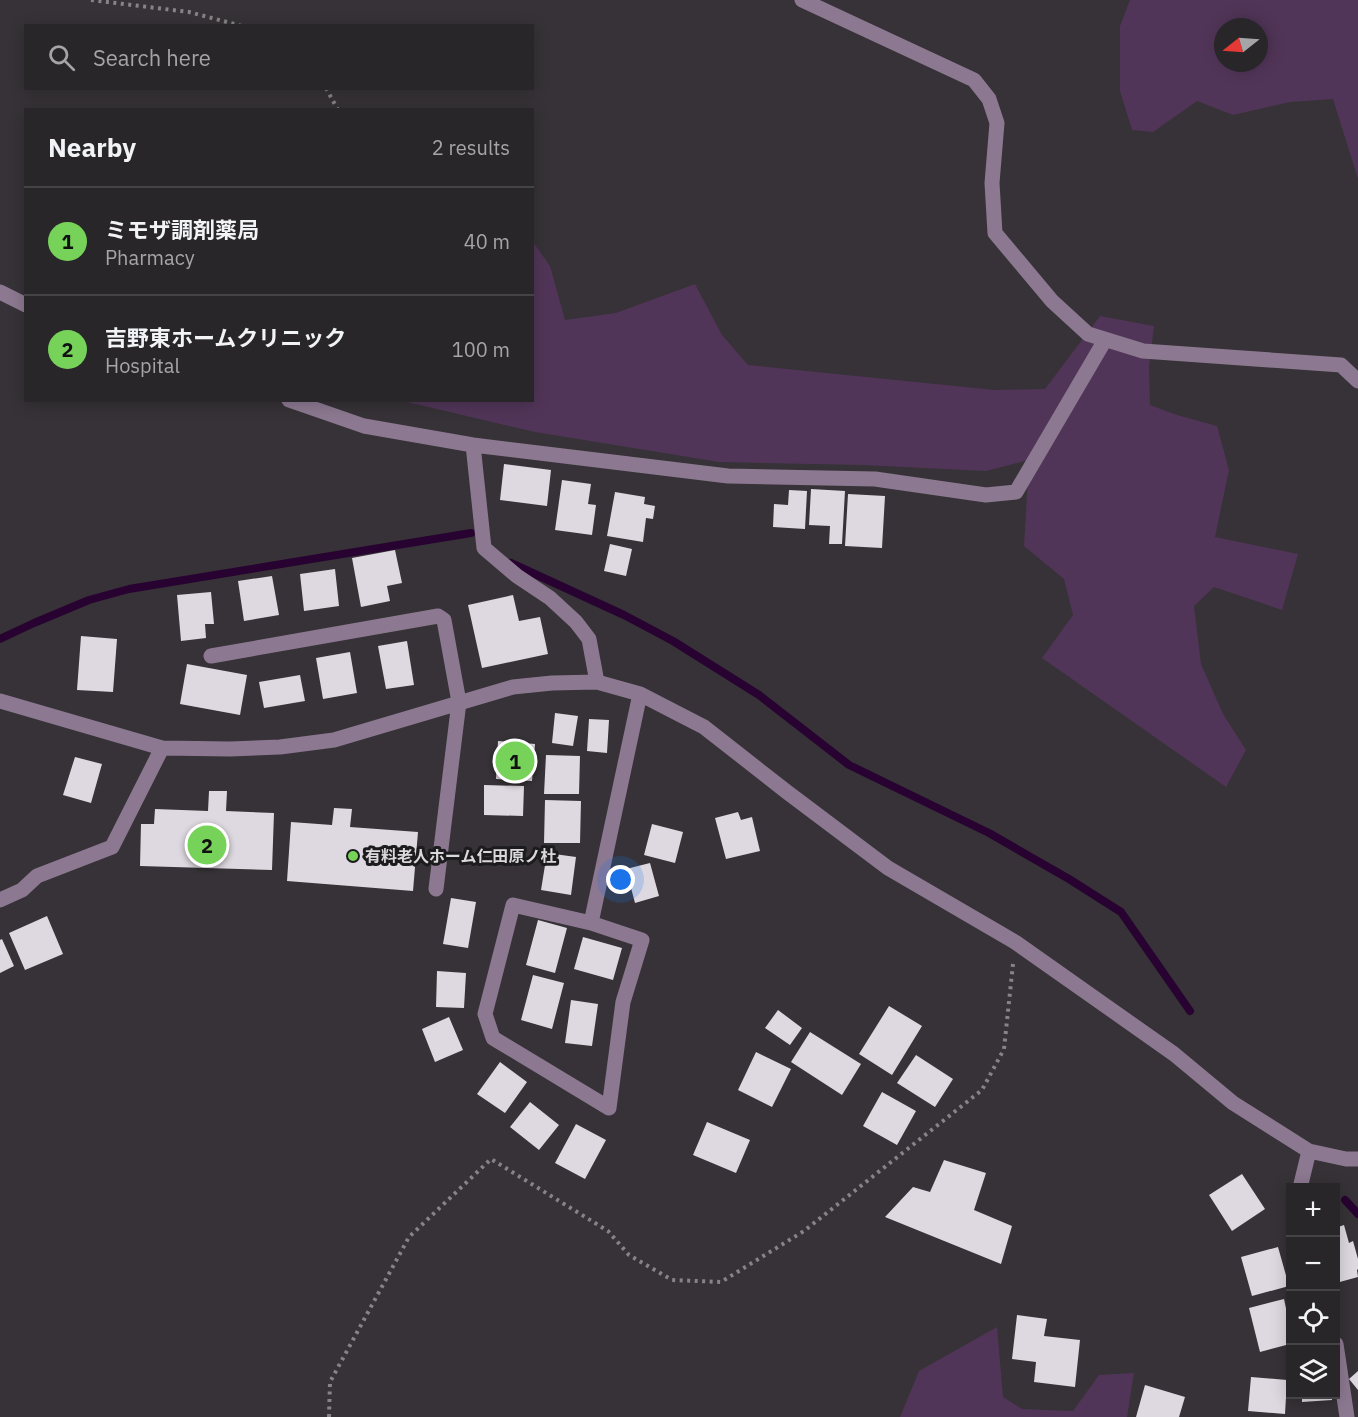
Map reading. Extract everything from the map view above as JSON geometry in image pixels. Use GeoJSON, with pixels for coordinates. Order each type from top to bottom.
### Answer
{"type":"FeatureCollection","features":[{"type":"Feature","properties":{"kind":"street"},"geometry":{"type":"LineString","coordinates":[[802,0],[974,81],[989,99],[997,123],[992,183],[995,233],[1052,301],[1088,334],[1143,351],[1341,365],[1358,381]]}},
{"type":"Feature","properties":{"kind":"street"},"geometry":{"type":"LineString","coordinates":[[0,292],[24,304]]}},
{"type":"Feature","properties":{"kind":"street"},"geometry":{"type":"LineString","coordinates":[[295,402],[364,426],[473,445],[728,476],[876,479],[986,495],[1016,492],[1105,340]]}},
{"type":"Feature","properties":{"kind":"street"},"geometry":{"type":"LineString","coordinates":[[473,445],[484,548],[517,576],[550,598],[576,622],[589,639],[597,682]]}},
{"type":"Feature","properties":{"kind":"street"},"geometry":{"type":"LineString","coordinates":[[211,656],[438,616],[444,620],[459,702],[436,889]]}},
{"type":"Feature","properties":{"kind":"street"},"geometry":{"type":"LineString","coordinates":[[0,701],[162,748],[230,749],[280,747],[334,740],[513,687],[597,682],[640,694],[705,727],[888,868],[1015,942],[1174,1054],[1233,1103],[1309,1151],[1346,1159],[1358,1159]]}},
{"type":"Feature","properties":{"kind":"street"},"geometry":{"type":"LineString","coordinates":[[591,923],[640,694]]}},
{"type":"Feature","properties":{"kind":"street"},"geometry":{"type":"LineString","coordinates":[[0,900],[22,890],[37,876],[112,847],[162,748]]}},
{"type":"Feature","properties":{"kind":"street"},"geometry":{"type":"LineString","coordinates":[[513,904],[591,923],[642,940],[623,1002],[609,1108],[493,1038],[485,1014],[513,904]]}},
{"type":"Feature","properties":{"kind":"street"},"geometry":{"type":"LineString","coordinates":[[1301,1183],[1309,1151]]}},
{"type":"Feature","properties":{"kind":"street"},"geometry":{"type":"LineString","coordinates":[[1335,1345],[1347,1417]]}},
{"type":"Feature","properties":{"kind":"path"},"geometry":{"type":"LineString","coordinates":[[91,0],[189,12],[234,24]]}},
{"type":"Feature","properties":{"kind":"path"},"geometry":{"type":"LineString","coordinates":[[327,90],[337,108]]}},
{"type":"Feature","properties":{"kind":"path"},"geometry":{"type":"LineString","coordinates":[[329,1417],[330,1382],[409,1237],[491,1159],[608,1231],[629,1255],[672,1280],[721,1282],[804,1231],[982,1090],[1004,1048],[1015,942]]}},
{"type":"Feature","properties":{"kind":"shaded area"},"geometry":{"type":"Polygon","coordinates":[[[1130,0],[1358,0],[1358,179],[1333,99],[1290,102],[1233,115],[1197,101],[1153,132],[1132,130],[1120,91],[1120,26],[1130,0]]]}},
{"type":"Feature","properties":{"kind":"shaded area"},"geometry":{"type":"Polygon","coordinates":[[[534,243],[550,266],[565,320],[616,313],[695,284],[722,335],[748,365],[995,390],[1045,389],[1100,316],[1154,326],[1149,367],[1150,405],[1217,426],[1229,470],[1215,537],[1298,554],[1282,610],[1214,587],[1194,606],[1201,664],[1223,714],[1246,750],[1226,787],[1042,658],[1073,615],[1064,579],[1024,546],[1029,460],[986,471],[864,465],[719,462],[535,432],[407,402],[534,402],[534,243]]]}},
{"type":"Feature","properties":{"kind":"shaded area"},"geometry":{"type":"Polygon","coordinates":[[[997,1327],[1003,1397],[1022,1409],[1073,1411],[1099,1375],[1134,1373],[1127,1417],[900,1417],[919,1371],[997,1327]]]}},
{"type":"Feature","properties":{"kind":"building"},"geometry":{"type":"Polygon","coordinates":[[[504,464],[551,470],[547,506],[500,500],[504,464]]]}},
{"type":"Feature","properties":{"kind":"building"},"geometry":{"type":"Polygon","coordinates":[[[562,480],[591,484],[588,504],[596,505],[592,535],[555,530],[562,480]]]}},
{"type":"Feature","properties":{"kind":"building"},"geometry":{"type":"Polygon","coordinates":[[[811,489],[845,491],[842,544],[829,544],[830,526],[809,525],[811,489]]]}},
{"type":"Feature","properties":{"kind":"building"},"geometry":{"type":"Polygon","coordinates":[[[789,490],[807,491],[805,529],[773,527],[774,504],[788,505],[789,490]]]}},
{"type":"Feature","properties":{"kind":"building"},"geometry":{"type":"Polygon","coordinates":[[[615,492],[645,497],[644,504],[655,506],[653,519],[646,518],[643,542],[607,536],[615,492]]]}},
{"type":"Feature","properties":{"kind":"building"},"geometry":{"type":"Polygon","coordinates":[[[848,494],[885,496],[882,548],[845,546],[848,494]]]}},
{"type":"Feature","properties":{"kind":"building"},"geometry":{"type":"Polygon","coordinates":[[[610,544],[632,549],[626,576],[604,571],[610,544]]]}},
{"type":"Feature","properties":{"kind":"building"},"geometry":{"type":"Polygon","coordinates":[[[395,550],[402,583],[387,586],[390,601],[361,607],[352,558],[395,550]]]}},
{"type":"Feature","properties":{"kind":"building"},"geometry":{"type":"Polygon","coordinates":[[[335,569],[339,606],[304,611],[300,574],[335,569]]]}},
{"type":"Feature","properties":{"kind":"building"},"geometry":{"type":"Polygon","coordinates":[[[272,576],[279,615],[244,621],[238,581],[272,576]]]}},
{"type":"Feature","properties":{"kind":"building"},"geometry":{"type":"Polygon","coordinates":[[[211,592],[214,624],[205,624],[206,638],[181,641],[177,595],[211,592]]]}},
{"type":"Feature","properties":{"kind":"building"},"geometry":{"type":"Polygon","coordinates":[[[513,595],[519,621],[540,617],[548,654],[482,668],[468,605],[513,595]]]}},
{"type":"Feature","properties":{"kind":"building"},"geometry":{"type":"Polygon","coordinates":[[[81,636],[117,639],[113,692],[77,690],[81,636]]]}},
{"type":"Feature","properties":{"kind":"building"},"geometry":{"type":"Polygon","coordinates":[[[407,641],[414,685],[386,689],[378,646],[407,641]]]}},
{"type":"Feature","properties":{"kind":"building"},"geometry":{"type":"Polygon","coordinates":[[[350,652],[357,693],[323,699],[316,658],[350,652]]]}},
{"type":"Feature","properties":{"kind":"building"},"geometry":{"type":"Polygon","coordinates":[[[187,664],[247,675],[240,715],[180,704],[187,664]]]}},
{"type":"Feature","properties":{"kind":"building"},"geometry":{"type":"Polygon","coordinates":[[[300,675],[305,701],[264,708],[259,682],[300,675]]]}},
{"type":"Feature","properties":{"kind":"building"},"geometry":{"type":"Polygon","coordinates":[[[555,713],[578,716],[573,746],[552,743],[555,713]]]}},
{"type":"Feature","properties":{"kind":"building"},"geometry":{"type":"Polygon","coordinates":[[[589,719],[609,720],[607,753],[587,751],[589,719]]]}},
{"type":"Feature","properties":{"kind":"building"},"geometry":{"type":"Polygon","coordinates":[[[498,741],[535,744],[532,781],[496,779],[498,741]]]}},
{"type":"Feature","properties":{"kind":"building"},"geometry":{"type":"Polygon","coordinates":[[[546,755],[580,756],[579,794],[544,794],[546,755]]]}},
{"type":"Feature","properties":{"kind":"building"},"geometry":{"type":"Polygon","coordinates":[[[75,757],[102,764],[91,803],[63,795],[75,757]]]}},
{"type":"Feature","properties":{"kind":"building"},"geometry":{"type":"Polygon","coordinates":[[[484,785],[524,786],[523,816],[484,815],[484,785]]]}},
{"type":"Feature","properties":{"kind":"building"},"geometry":{"type":"Polygon","coordinates":[[[209,791],[227,791],[226,811],[274,813],[272,870],[140,866],[141,824],[154,824],[155,809],[208,811],[209,791]]]}},
{"type":"Feature","properties":{"kind":"building"},"geometry":{"type":"Polygon","coordinates":[[[545,800],[581,801],[580,843],[544,843],[545,800]]]}},
{"type":"Feature","properties":{"kind":"building","name":"有料老人ホーム仁田原ノ杜"},"geometry":{"type":"Polygon","coordinates":[[[334,808],[352,809],[350,827],[418,832],[413,891],[287,881],[291,822],[332,825],[334,808]]]}},
{"type":"Feature","properties":{"kind":"building"},"geometry":{"type":"Polygon","coordinates":[[[738,812],[741,820],[752,817],[760,851],[726,859],[715,818],[738,812]]]}},
{"type":"Feature","properties":{"kind":"building"},"geometry":{"type":"Polygon","coordinates":[[[652,824],[683,832],[675,863],[644,855],[652,824]]]}},
{"type":"Feature","properties":{"kind":"building"},"geometry":{"type":"Polygon","coordinates":[[[547,853],[576,857],[571,895],[541,890],[547,853]]]}},
{"type":"Feature","properties":{"kind":"building"},"geometry":{"type":"Polygon","coordinates":[[[650,863],[659,896],[635,903],[626,869],[650,863]]]}},
{"type":"Feature","properties":{"kind":"building"},"geometry":{"type":"Polygon","coordinates":[[[451,898],[476,902],[468,948],[443,944],[451,898]]]}},
{"type":"Feature","properties":{"kind":"building"},"geometry":{"type":"Polygon","coordinates":[[[47,916],[63,954],[25,970],[9,933],[47,916]]]}},
{"type":"Feature","properties":{"kind":"building"},"geometry":{"type":"Polygon","coordinates":[[[538,920],[567,928],[555,973],[526,965],[538,920]]]}},
{"type":"Feature","properties":{"kind":"building"},"geometry":{"type":"Polygon","coordinates":[[[583,937],[622,948],[613,980],[574,969],[583,937]]]}},
{"type":"Feature","properties":{"kind":"building"},"geometry":{"type":"Polygon","coordinates":[[[2,939],[14,966],[0,973],[0,940],[2,939]]]}},
{"type":"Feature","properties":{"kind":"building"},"geometry":{"type":"Polygon","coordinates":[[[437,971],[466,973],[464,1008],[436,1007],[437,971]]]}},
{"type":"Feature","properties":{"kind":"building"},"geometry":{"type":"Polygon","coordinates":[[[533,975],[564,983],[552,1029],[521,1020],[533,975]]]}},
{"type":"Feature","properties":{"kind":"building"},"geometry":{"type":"Polygon","coordinates":[[[571,1000],[598,1004],[592,1046],[565,1043],[571,1000]]]}},
{"type":"Feature","properties":{"kind":"building"},"geometry":{"type":"Polygon","coordinates":[[[889,1006],[922,1026],[892,1075],[859,1054],[889,1006]]]}},
{"type":"Feature","properties":{"kind":"building"},"geometry":{"type":"Polygon","coordinates":[[[778,1010],[802,1028],[790,1045],[765,1028],[778,1010]]]}},
{"type":"Feature","properties":{"kind":"building"},"geometry":{"type":"Polygon","coordinates":[[[449,1017],[463,1050],[435,1062],[422,1029],[449,1017]]]}},
{"type":"Feature","properties":{"kind":"building"},"geometry":{"type":"Polygon","coordinates":[[[810,1032],[861,1064],[842,1095],[791,1062],[810,1032]]]}},
{"type":"Feature","properties":{"kind":"building"},"geometry":{"type":"Polygon","coordinates":[[[756,1052],[791,1069],[772,1107],[738,1090],[756,1052]]]}},
{"type":"Feature","properties":{"kind":"building"},"geometry":{"type":"Polygon","coordinates":[[[916,1055],[953,1079],[935,1107],[897,1083],[916,1055]]]}},
{"type":"Feature","properties":{"kind":"building"},"geometry":{"type":"Polygon","coordinates":[[[500,1062],[527,1082],[505,1113],[477,1094],[500,1062]]]}},
{"type":"Feature","properties":{"kind":"building"},"geometry":{"type":"Polygon","coordinates":[[[882,1092],[916,1111],[897,1145],[863,1126],[882,1092]]]}},
{"type":"Feature","properties":{"kind":"building"},"geometry":{"type":"Polygon","coordinates":[[[530,1102],[559,1125],[539,1150],[510,1127],[530,1102]]]}},
{"type":"Feature","properties":{"kind":"building"},"geometry":{"type":"Polygon","coordinates":[[[707,1122],[750,1140],[736,1173],[693,1155],[707,1122]]]}},
{"type":"Feature","properties":{"kind":"building"},"geometry":{"type":"Polygon","coordinates":[[[576,1124],[606,1140],[585,1179],[555,1163],[576,1124]]]}},
{"type":"Feature","properties":{"kind":"building"},"geometry":{"type":"Polygon","coordinates":[[[944,1160],[986,1173],[974,1210],[1012,1226],[1001,1264],[885,1217],[913,1187],[930,1192],[944,1160]]]}},
{"type":"Feature","properties":{"kind":"building"},"geometry":{"type":"Polygon","coordinates":[[[1242,1174],[1265,1209],[1232,1231],[1209,1195],[1242,1174]]]}},
{"type":"Feature","properties":{"kind":"building"},"geometry":{"type":"Polygon","coordinates":[[[1344,1225],[1349,1243],[1353,1241],[1358,1259],[1358,1277],[1340,1282],[1340,1226],[1344,1225]]]}},
{"type":"Feature","properties":{"kind":"building"},"geometry":{"type":"Polygon","coordinates":[[[1278,1247],[1286,1275],[1286,1287],[1252,1296],[1241,1257],[1278,1247]]]}},
{"type":"Feature","properties":{"kind":"building"},"geometry":{"type":"Polygon","coordinates":[[[1284,1299],[1286,1345],[1260,1352],[1249,1308],[1284,1299]]]}},
{"type":"Feature","properties":{"kind":"building"},"geometry":{"type":"Polygon","coordinates":[[[1017,1315],[1047,1319],[1044,1336],[1080,1340],[1075,1387],[1034,1382],[1036,1362],[1012,1359],[1017,1315]]]}},
{"type":"Feature","properties":{"kind":"building"},"geometry":{"type":"Polygon","coordinates":[[[1358,1371],[1358,1390],[1349,1379],[1358,1371]]]}},
{"type":"Feature","properties":{"kind":"building"},"geometry":{"type":"Polygon","coordinates":[[[1251,1377],[1286,1380],[1285,1414],[1248,1411],[1251,1377]]]}},
{"type":"Feature","properties":{"kind":"building"},"geometry":{"type":"Polygon","coordinates":[[[1145,1385],[1185,1397],[1179,1417],[1136,1417],[1145,1385]]]}},
{"type":"Feature","properties":{"kind":"building"},"geometry":{"type":"Polygon","coordinates":[[[1302,1399],[1332,1399],[1332,1400],[1302,1402],[1302,1399]]]}},
{"type":"Feature","properties":{"kind":"waterway"},"geometry":{"type":"LineString","coordinates":[[0,639],[89,600],[129,589],[471,533]]}},
{"type":"Feature","properties":{"kind":"waterway"},"geometry":{"type":"LineString","coordinates":[[511,563],[624,615],[673,641],[759,695],[849,765],[989,833],[1121,912],[1190,1011]]}},
{"type":"Feature","properties":{"kind":"waterway"},"geometry":{"type":"LineString","coordinates":[[1345,1200],[1358,1214]]}},
{"type":"Feature","properties":{"kind":"place","name":"ミモザ調剤薬局"},"geometry":{"type":"Point","coordinates":[515,761]}},
{"type":"Feature","properties":{"kind":"place","name":"吉野東ホームクリニック"},"geometry":{"type":"Point","coordinates":[207,845]}},
{"type":"Feature","properties":{"kind":"place","name":"有料老人ホーム仁田原ノ杜"},"geometry":{"type":"Point","coordinates":[353,856]}}]}
